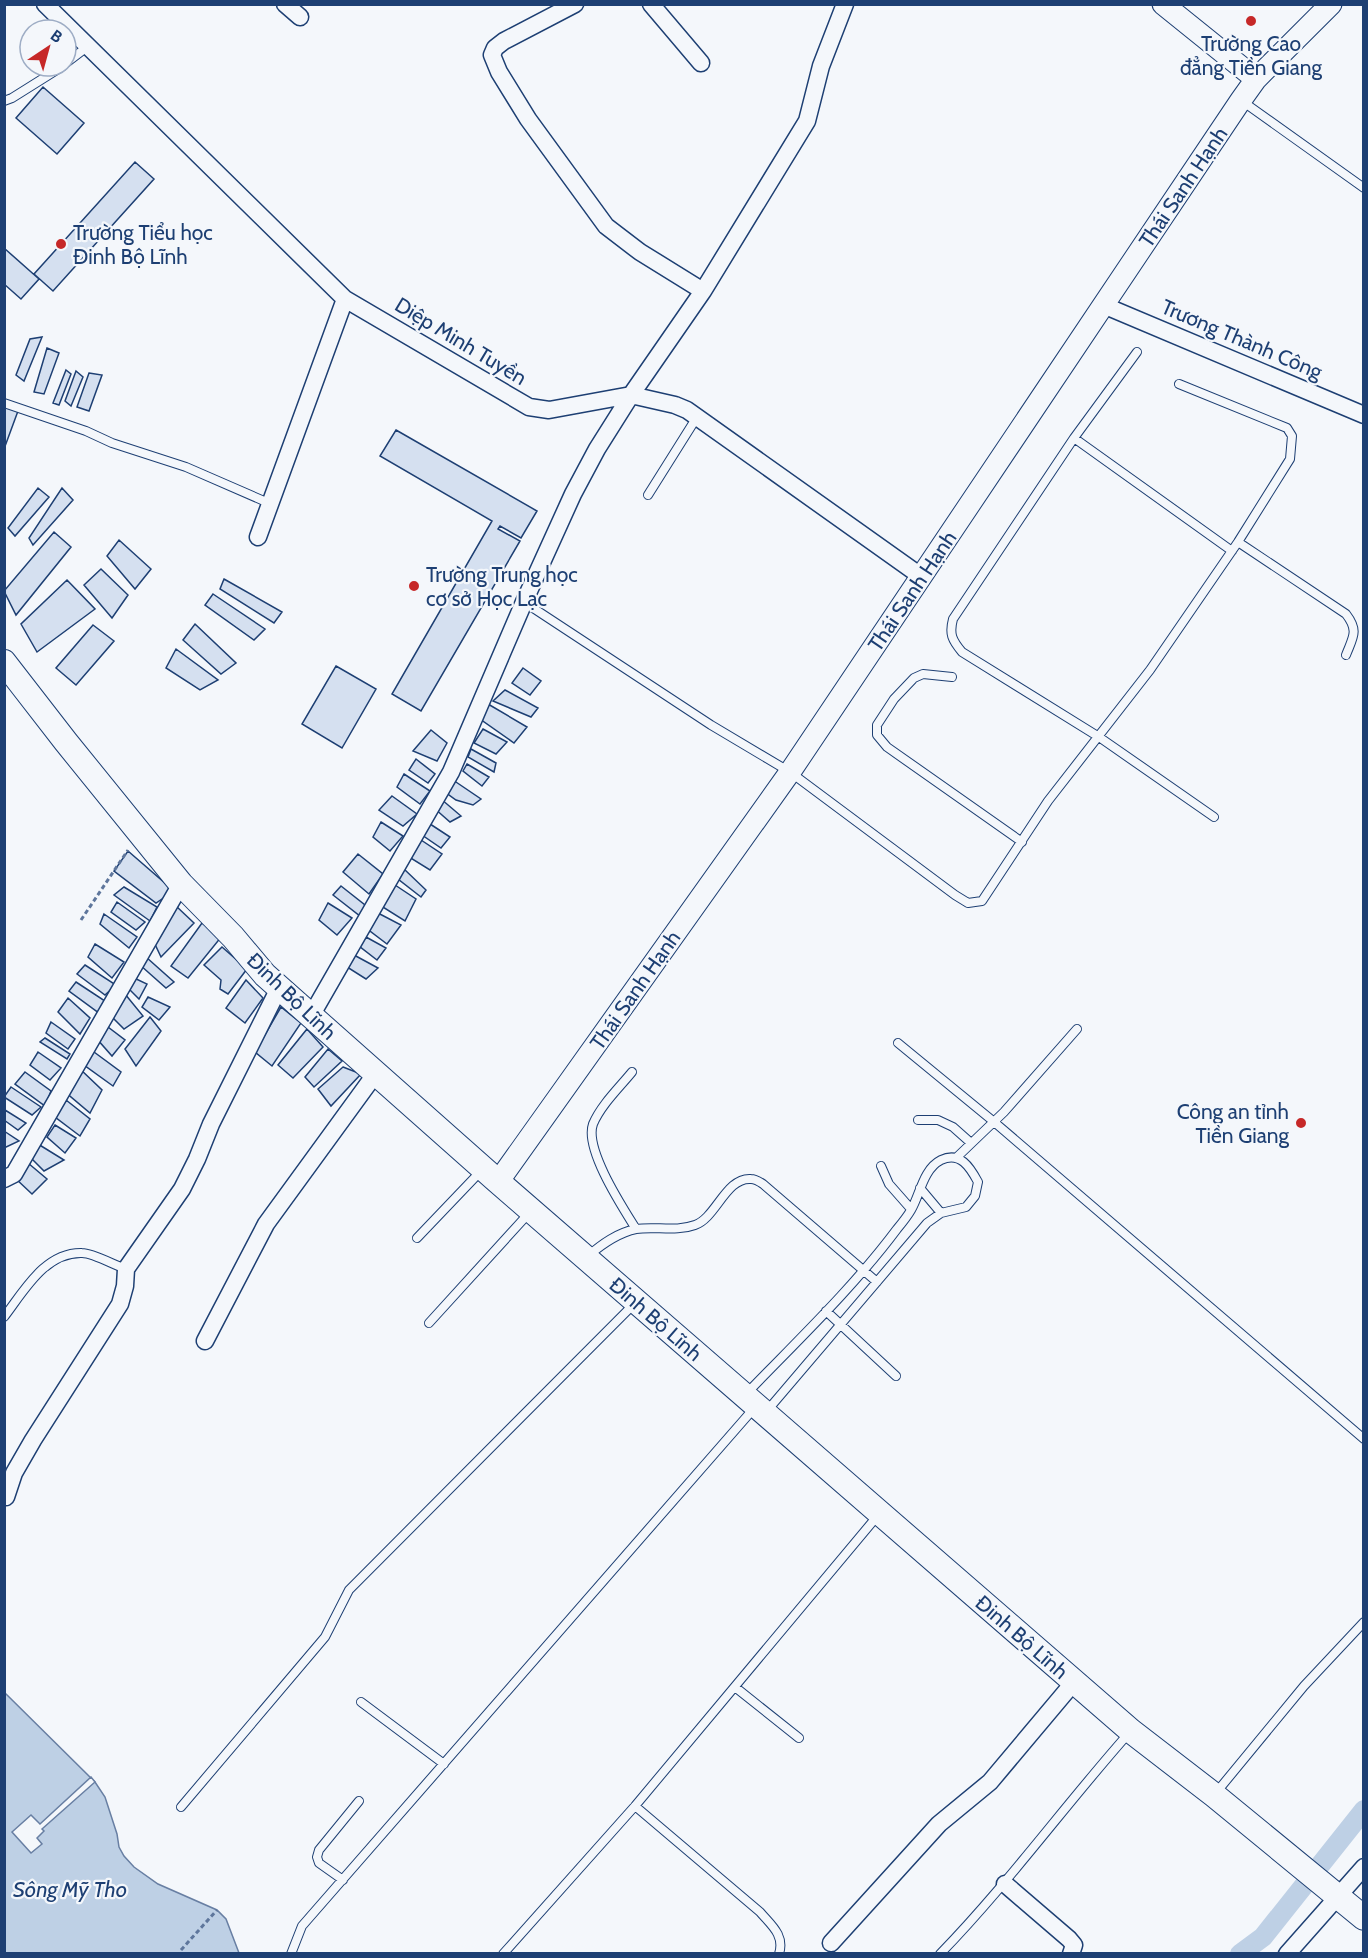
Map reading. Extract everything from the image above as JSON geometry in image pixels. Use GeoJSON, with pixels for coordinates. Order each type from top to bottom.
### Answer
{"type":"FeatureCollection","features":[{"type":"Feature","properties":{"kind":"main road","name":"Đinh Bộ Lĩnh"},"geometry":{"type":"LineString","coordinates":[[4,662],[182,884],[279,988],[490,1175],[1131,1731],[1308,1870],[1364,1918]]}},
{"type":"Feature","properties":{"kind":"street","name":"Diệp Minh Tuyền"},"geometry":{"type":"LineString","coordinates":[[45,4],[345,299],[529,407],[549,410],[631,394],[675,405],[697,417],[922,576]]}},
{"type":"Feature","properties":{"kind":"street"},"geometry":{"type":"LineString","coordinates":[[285,4],[300,17]]}},
{"type":"Feature","properties":{"kind":"street"},"geometry":{"type":"LineString","coordinates":[[575,4],[495,48],[492,55],[499,72],[528,119],[606,226],[640,252],[703,291]]}},
{"type":"Feature","properties":{"kind":"street"},"geometry":{"type":"LineString","coordinates":[[651,4],[701,63]]}},
{"type":"Feature","properties":{"kind":"street"},"geometry":{"type":"LineString","coordinates":[[311,1016],[451,772],[524,602],[573,494],[597,449],[631,394],[703,291],[807,121],[821,66],[845,4]]}},
{"type":"Feature","properties":{"kind":"street"},"geometry":{"type":"LineString","coordinates":[[1163,4],[1256,79]]}},
{"type":"Feature","properties":{"kind":"street","name":"Thái Sanh Hạnh"},"geometry":{"type":"LineString","coordinates":[[490,1175],[790,772],[1180,193],[1240,100],[1256,79],[1331,4]]}},
{"type":"Feature","properties":{"kind":"street"},"geometry":{"type":"LineString","coordinates":[[258,537],[345,299]]}},
{"type":"Feature","properties":{"kind":"street","name":"Trương Thành Công"},"geometry":{"type":"LineString","coordinates":[[1103,305],[1364,415]]}},
{"type":"Feature","properties":{"kind":"street"},"geometry":{"type":"LineString","coordinates":[[4,1179],[14,1174],[182,884]]}},
{"type":"Feature","properties":{"kind":"street"},"geometry":{"type":"LineString","coordinates":[[6,1497],[14,1473],[28,1448],[120,1304],[125,1286],[126,1269],[182,1189],[197,1159],[210,1124],[279,988]]}},
{"type":"Feature","properties":{"kind":"street"},"geometry":{"type":"LineString","coordinates":[[205,1341],[266,1224],[376,1073]]}},
{"type":"Feature","properties":{"kind":"street"},"geometry":{"type":"LineString","coordinates":[[831,1943],[939,1824],[990,1782],[1074,1682]]}},
{"type":"Feature","properties":{"kind":"street"},"geometry":{"type":"LineString","coordinates":[[1287,1953],[1334,1893],[1364,1866]]}},
{"type":"Feature","properties":{"kind":"street"},"geometry":{"type":"LineString","coordinates":[[1005,1884],[1070,1939],[1074,1945],[1071,1953]]}},
{"type":"Feature","properties":{"kind":"lane"},"geometry":{"type":"LineString","coordinates":[[78,54],[87,47]]}},
{"type":"Feature","properties":{"kind":"lane"},"geometry":{"type":"LineString","coordinates":[[4,101],[44,78]]}},
{"type":"Feature","properties":{"kind":"lane"},"geometry":{"type":"LineString","coordinates":[[1240,100],[1364,188]]}},
{"type":"Feature","properties":{"kind":"lane"},"geometry":{"type":"LineString","coordinates":[[1137,352],[1074,438],[953,619],[950,631],[952,640],[962,652],[1098,737],[1214,817]]}},
{"type":"Feature","properties":{"kind":"lane"},"geometry":{"type":"LineString","coordinates":[[524,602],[711,725],[790,772],[968,903],[982,901],[1048,801],[1150,670],[1238,542],[1290,459],[1292,436],[1287,428],[1179,384]]}},
{"type":"Feature","properties":{"kind":"lane"},"geometry":{"type":"LineString","coordinates":[[4,403],[86,431],[112,443],[186,467],[271,504]]}},
{"type":"Feature","properties":{"kind":"lane"},"geometry":{"type":"LineString","coordinates":[[648,495],[697,417]]}},
{"type":"Feature","properties":{"kind":"lane"},"geometry":{"type":"LineString","coordinates":[[1074,438],[1232,551]]}},
{"type":"Feature","properties":{"kind":"lane"},"geometry":{"type":"LineString","coordinates":[[1238,542],[1346,614],[1353,624],[1354,636],[1346,655]]}},
{"type":"Feature","properties":{"kind":"lane"},"geometry":{"type":"LineString","coordinates":[[952,677],[922,674],[914,678],[894,699],[877,725],[877,735],[887,747],[1022,842]]}},
{"type":"Feature","properties":{"kind":"lane"},"geometry":{"type":"LineString","coordinates":[[956,1158],[1004,1112],[1077,1029]]}},
{"type":"Feature","properties":{"kind":"lane"},"geometry":{"type":"LineString","coordinates":[[898,1042],[1364,1439]]}},
{"type":"Feature","properties":{"kind":"lane"},"geometry":{"type":"LineString","coordinates":[[632,1072],[598,1115],[592,1127],[593,1142],[611,1189],[636,1229]]}},
{"type":"Feature","properties":{"kind":"lane"},"geometry":{"type":"LineString","coordinates":[[918,1120],[938,1120],[953,1127],[971,1143]]}},
{"type":"Feature","properties":{"kind":"lane"},"geometry":{"type":"LineString","coordinates":[[291,1953],[302,1926],[756,1405],[826,1311],[886,1243],[912,1209],[929,1170],[939,1161],[950,1157],[970,1167],[978,1182],[975,1196],[966,1207],[941,1213],[927,1223],[841,1324],[756,1405]]}},
{"type":"Feature","properties":{"kind":"lane"},"geometry":{"type":"LineString","coordinates":[[881,1166],[889,1184],[912,1209]]}},
{"type":"Feature","properties":{"kind":"lane"},"geometry":{"type":"LineString","coordinates":[[417,1238],[490,1175]]}},
{"type":"Feature","properties":{"kind":"lane"},"geometry":{"type":"LineString","coordinates":[[586,1258],[602,1244],[620,1234],[636,1229],[682,1228],[698,1224],[729,1190],[741,1181],[751,1179],[763,1184],[877,1282]]}},
{"type":"Feature","properties":{"kind":"lane"},"geometry":{"type":"LineString","coordinates":[[920,1188],[941,1213]]}},
{"type":"Feature","properties":{"kind":"lane"},"geometry":{"type":"LineString","coordinates":[[429,1323],[531,1210]]}},
{"type":"Feature","properties":{"kind":"lane"},"geometry":{"type":"LineString","coordinates":[[4,1317],[40,1270],[63,1255],[84,1253],[126,1269]]}},
{"type":"Feature","properties":{"kind":"lane"},"geometry":{"type":"LineString","coordinates":[[181,1806],[325,1637],[350,1590],[636,1302]]}},
{"type":"Feature","properties":{"kind":"lane"},"geometry":{"type":"LineString","coordinates":[[826,1311],[896,1376]]}},
{"type":"Feature","properties":{"kind":"lane"},"geometry":{"type":"LineString","coordinates":[[503,1953],[635,1806],[879,1513]]}},
{"type":"Feature","properties":{"kind":"lane"},"geometry":{"type":"LineString","coordinates":[[1214,1795],[1304,1686],[1364,1622]]}},
{"type":"Feature","properties":{"kind":"lane"},"geometry":{"type":"LineString","coordinates":[[735,1687],[799,1738]]}},
{"type":"Feature","properties":{"kind":"lane"},"geometry":{"type":"LineString","coordinates":[[361,1702],[444,1764]]}},
{"type":"Feature","properties":{"kind":"lane"},"geometry":{"type":"LineString","coordinates":[[940,1953],[1005,1884],[1089,1779],[1131,1731]]}},
{"type":"Feature","properties":{"kind":"lane"},"geometry":{"type":"LineString","coordinates":[[343,1880],[319,1863],[317,1857],[320,1850],[359,1802]]}},
{"type":"Feature","properties":{"kind":"lane"},"geometry":{"type":"LineString","coordinates":[[635,1806],[760,1912],[778,1932],[782,1945],[779,1953]]}},
{"type":"Feature","properties":{"kind":"path"},"geometry":{"type":"LineString","coordinates":[[81,921],[140,832]]}},
{"type":"Feature","properties":{"kind":"path"},"geometry":{"type":"LineString","coordinates":[[181,1950],[217,1910]]}},
{"type":"Feature","properties":{"kind":"water","name":"Sông Mỹ Tho"},"geometry":{"type":"Polygon","coordinates":[[[4,1692],[95,1782],[105,1797],[119,1847],[124,1856],[134,1867],[158,1884],[217,1910],[226,1919],[239,1953],[5,1953],[4,1692]]]}},
{"type":"Feature","properties":{"kind":"pier"},"geometry":{"type":"Polygon","coordinates":[[[91,1777],[95,1782],[42,1829],[44,1831],[37,1838],[42,1844],[31,1853],[12,1832],[31,1815],[40,1824],[91,1777]]]}},
{"type":"Feature","properties":{"kind":"building"},"geometry":{"type":"Polygon","coordinates":[[[43,87],[84,123],[57,154],[16,118],[43,87]]]}},
{"type":"Feature","properties":{"kind":"building"},"geometry":{"type":"Polygon","coordinates":[[[135,162],[154,179],[53,291],[34,274],[135,162]]]}},
{"type":"Feature","properties":{"kind":"building"},"geometry":{"type":"Polygon","coordinates":[[[4,248],[39,279],[21,299],[4,284],[4,248]]]}},
{"type":"Feature","properties":{"kind":"building"},"geometry":{"type":"Polygon","coordinates":[[[42,337],[24,381],[16,375],[30,339],[42,337]]]}},
{"type":"Feature","properties":{"kind":"building"},"geometry":{"type":"Polygon","coordinates":[[[47,348],[59,353],[44,394],[34,392],[47,348]]]}},
{"type":"Feature","properties":{"kind":"building"},"geometry":{"type":"Polygon","coordinates":[[[66,370],[71,374],[59,405],[53,403],[66,370]]]}},
{"type":"Feature","properties":{"kind":"building"},"geometry":{"type":"Polygon","coordinates":[[[76,371],[83,377],[71,406],[65,401],[76,371]]]}},
{"type":"Feature","properties":{"kind":"building"},"geometry":{"type":"Polygon","coordinates":[[[89,373],[102,375],[89,411],[77,407],[89,373]]]}},
{"type":"Feature","properties":{"kind":"building"},"geometry":{"type":"Polygon","coordinates":[[[4,406],[18,411],[4,449],[4,406]]]}},
{"type":"Feature","properties":{"kind":"building"},"geometry":{"type":"Polygon","coordinates":[[[396,430],[537,511],[521,538],[500,526],[498,529],[520,541],[421,711],[392,694],[492,521],[380,456],[396,430]]]}},
{"type":"Feature","properties":{"kind":"building"},"geometry":{"type":"Polygon","coordinates":[[[38,488],[49,497],[15,536],[8,528],[38,488]]]}},
{"type":"Feature","properties":{"kind":"building"},"geometry":{"type":"Polygon","coordinates":[[[62,488],[73,500],[33,545],[29,538],[62,488]]]}},
{"type":"Feature","properties":{"kind":"building"},"geometry":{"type":"Polygon","coordinates":[[[54,532],[71,547],[16,615],[4,591],[54,532]]]}},
{"type":"Feature","properties":{"kind":"building"},"geometry":{"type":"Polygon","coordinates":[[[119,540],[151,569],[135,589],[107,556],[119,540]]]}},
{"type":"Feature","properties":{"kind":"building"},"geometry":{"type":"Polygon","coordinates":[[[101,569],[128,595],[112,618],[84,585],[101,569]]]}},
{"type":"Feature","properties":{"kind":"building"},"geometry":{"type":"Polygon","coordinates":[[[224,579],[282,612],[274,623],[220,589],[224,579]]]}},
{"type":"Feature","properties":{"kind":"building"},"geometry":{"type":"Polygon","coordinates":[[[67,580],[95,609],[37,652],[21,624],[67,580]]]}},
{"type":"Feature","properties":{"kind":"building"},"geometry":{"type":"Polygon","coordinates":[[[213,594],[265,629],[254,640],[205,605],[213,594]]]}},
{"type":"Feature","properties":{"kind":"building"},"geometry":{"type":"Polygon","coordinates":[[[195,624],[236,663],[221,674],[183,640],[195,624]]]}},
{"type":"Feature","properties":{"kind":"building"},"geometry":{"type":"Polygon","coordinates":[[[93,625],[114,641],[76,685],[56,668],[93,625]]]}},
{"type":"Feature","properties":{"kind":"building"},"geometry":{"type":"Polygon","coordinates":[[[176,649],[218,680],[200,690],[166,668],[176,649]]]}},
{"type":"Feature","properties":{"kind":"building"},"geometry":{"type":"Polygon","coordinates":[[[336,666],[376,689],[342,748],[302,724],[336,666]]]}},
{"type":"Feature","properties":{"kind":"building"},"geometry":{"type":"Polygon","coordinates":[[[523,668],[541,681],[530,695],[512,683],[523,668]]]}},
{"type":"Feature","properties":{"kind":"building"},"geometry":{"type":"Polygon","coordinates":[[[505,690],[538,708],[531,717],[493,701],[505,690]]]}},
{"type":"Feature","properties":{"kind":"building"},"geometry":{"type":"Polygon","coordinates":[[[488,704],[527,727],[514,743],[480,719],[488,704]]]}},
{"type":"Feature","properties":{"kind":"building"},"geometry":{"type":"Polygon","coordinates":[[[483,729],[507,742],[496,754],[474,743],[483,729]]]}},
{"type":"Feature","properties":{"kind":"building"},"geometry":{"type":"Polygon","coordinates":[[[431,730],[447,743],[437,761],[413,751],[431,730]]]}},
{"type":"Feature","properties":{"kind":"building"},"geometry":{"type":"Polygon","coordinates":[[[471,749],[496,763],[494,772],[468,757],[471,749]]]}},
{"type":"Feature","properties":{"kind":"building"},"geometry":{"type":"Polygon","coordinates":[[[416,759],[435,774],[428,783],[409,770],[416,759]]]}},
{"type":"Feature","properties":{"kind":"building"},"geometry":{"type":"Polygon","coordinates":[[[467,764],[489,777],[482,786],[463,771],[467,764]]]}},
{"type":"Feature","properties":{"kind":"building"},"geometry":{"type":"Polygon","coordinates":[[[404,774],[430,791],[420,804],[397,787],[404,774]]]}},
{"type":"Feature","properties":{"kind":"building"},"geometry":{"type":"Polygon","coordinates":[[[453,780],[481,799],[473,805],[456,800],[445,792],[453,780]]]}},
{"type":"Feature","properties":{"kind":"building"},"geometry":{"type":"Polygon","coordinates":[[[392,796],[417,814],[403,826],[379,810],[392,796]]]}},
{"type":"Feature","properties":{"kind":"building"},"geometry":{"type":"Polygon","coordinates":[[[441,799],[461,816],[450,822],[434,808],[441,799]]]}},
{"type":"Feature","properties":{"kind":"building"},"geometry":{"type":"Polygon","coordinates":[[[381,822],[403,836],[390,851],[373,837],[381,822]]]}},
{"type":"Feature","properties":{"kind":"building"},"geometry":{"type":"Polygon","coordinates":[[[427,822],[450,837],[441,848],[422,835],[427,822]]]}},
{"type":"Feature","properties":{"kind":"building"},"geometry":{"type":"Polygon","coordinates":[[[418,838],[442,854],[430,870],[409,857],[418,838]]]}},
{"type":"Feature","properties":{"kind":"building"},"geometry":{"type":"Polygon","coordinates":[[[128,851],[174,891],[156,903],[114,871],[128,851]]]}},
{"type":"Feature","properties":{"kind":"building"},"geometry":{"type":"Polygon","coordinates":[[[358,854],[383,874],[369,894],[343,872],[358,854]]]}},
{"type":"Feature","properties":{"kind":"building"},"geometry":{"type":"Polygon","coordinates":[[[404,869],[426,890],[421,897],[398,879],[404,869]]]}},
{"type":"Feature","properties":{"kind":"building"},"geometry":{"type":"Polygon","coordinates":[[[392,883],[416,899],[405,921],[378,904],[392,883]]]}},
{"type":"Feature","properties":{"kind":"building"},"geometry":{"type":"Polygon","coordinates":[[[341,886],[365,905],[360,916],[333,895],[341,886]]]}},
{"type":"Feature","properties":{"kind":"building"},"geometry":{"type":"Polygon","coordinates":[[[124,887],[157,907],[150,921],[114,895],[124,887]]]}},
{"type":"Feature","properties":{"kind":"building"},"geometry":{"type":"Polygon","coordinates":[[[117,902],[145,922],[136,930],[111,912],[117,902]]]}},
{"type":"Feature","properties":{"kind":"building"},"geometry":{"type":"Polygon","coordinates":[[[328,903],[352,918],[337,935],[319,920],[328,903]]]}},
{"type":"Feature","properties":{"kind":"building"},"geometry":{"type":"Polygon","coordinates":[[[176,906],[194,923],[161,957],[153,940],[176,906]]]}},
{"type":"Feature","properties":{"kind":"building"},"geometry":{"type":"Polygon","coordinates":[[[376,912],[401,925],[387,944],[366,928],[376,912]]]}},
{"type":"Feature","properties":{"kind":"building"},"geometry":{"type":"Polygon","coordinates":[[[104,914],[137,937],[129,948],[100,924],[104,914]]]}},
{"type":"Feature","properties":{"kind":"building"},"geometry":{"type":"Polygon","coordinates":[[[202,923],[222,936],[188,978],[171,966],[202,923]]]}},
{"type":"Feature","properties":{"kind":"building"},"geometry":{"type":"Polygon","coordinates":[[[366,937],[386,948],[377,960],[359,946],[366,937]]]}},
{"type":"Feature","properties":{"kind":"building"},"geometry":{"type":"Polygon","coordinates":[[[95,944],[124,962],[112,978],[88,957],[95,944]]]}},
{"type":"Feature","properties":{"kind":"building"},"geometry":{"type":"Polygon","coordinates":[[[222,947],[247,969],[228,994],[220,989],[221,980],[204,965],[222,947]]]}},
{"type":"Feature","properties":{"kind":"building"},"geometry":{"type":"Polygon","coordinates":[[[354,955],[378,968],[366,979],[347,967],[354,955]]]}},
{"type":"Feature","properties":{"kind":"building"},"geometry":{"type":"Polygon","coordinates":[[[146,957],[174,982],[166,988],[140,965],[146,957]]]}},
{"type":"Feature","properties":{"kind":"building"},"geometry":{"type":"Polygon","coordinates":[[[85,965],[116,985],[105,995],[77,974],[85,965]]]}},
{"type":"Feature","properties":{"kind":"building"},"geometry":{"type":"Polygon","coordinates":[[[132,977],[147,984],[139,999],[126,986],[132,977]]]}},
{"type":"Feature","properties":{"kind":"building"},"geometry":{"type":"Polygon","coordinates":[[[246,980],[263,998],[245,1023],[226,1008],[246,980]]]}},
{"type":"Feature","properties":{"kind":"building"},"geometry":{"type":"Polygon","coordinates":[[[76,982],[105,1001],[99,1013],[69,991],[76,982]]]}},
{"type":"Feature","properties":{"kind":"building"},"geometry":{"type":"Polygon","coordinates":[[[125,994],[143,1016],[124,1029],[110,1015],[125,994]]]}},
{"type":"Feature","properties":{"kind":"building"},"geometry":{"type":"Polygon","coordinates":[[[148,997],[170,1007],[159,1020],[142,1007],[148,997]]]}},
{"type":"Feature","properties":{"kind":"building"},"geometry":{"type":"Polygon","coordinates":[[[68,998],[90,1018],[80,1034],[58,1012],[68,998]]]}},
{"type":"Feature","properties":{"kind":"building"},"geometry":{"type":"Polygon","coordinates":[[[281,1007],[301,1023],[272,1066],[255,1052],[281,1007]]]}},
{"type":"Feature","properties":{"kind":"building"},"geometry":{"type":"Polygon","coordinates":[[[150,1017],[161,1031],[136,1066],[125,1049],[150,1017]]]}},
{"type":"Feature","properties":{"kind":"building"},"geometry":{"type":"Polygon","coordinates":[[[51,1022],[75,1039],[68,1049],[46,1033],[51,1022]]]}},
{"type":"Feature","properties":{"kind":"building"},"geometry":{"type":"Polygon","coordinates":[[[104,1024],[125,1040],[112,1056],[97,1039],[104,1024]]]}},
{"type":"Feature","properties":{"kind":"building"},"geometry":{"type":"Polygon","coordinates":[[[307,1029],[323,1047],[293,1078],[278,1065],[307,1029]]]}},
{"type":"Feature","properties":{"kind":"building"},"geometry":{"type":"Polygon","coordinates":[[[45,1038],[70,1054],[67,1059],[40,1042],[45,1038]]]}},
{"type":"Feature","properties":{"kind":"building"},"geometry":{"type":"Polygon","coordinates":[[[328,1049],[342,1061],[314,1087],[305,1077],[328,1049]]]}},
{"type":"Feature","properties":{"kind":"building"},"geometry":{"type":"Polygon","coordinates":[[[38,1052],[61,1068],[50,1080],[30,1065],[38,1052]]]}},
{"type":"Feature","properties":{"kind":"building"},"geometry":{"type":"Polygon","coordinates":[[[94,1052],[121,1072],[113,1086],[84,1065],[94,1052]]]}},
{"type":"Feature","properties":{"kind":"building"},"geometry":{"type":"Polygon","coordinates":[[[343,1067],[361,1074],[331,1106],[318,1089],[343,1067]]]}},
{"type":"Feature","properties":{"kind":"building"},"geometry":{"type":"Polygon","coordinates":[[[79,1068],[102,1090],[90,1113],[64,1091],[79,1068]]]}},
{"type":"Feature","properties":{"kind":"building"},"geometry":{"type":"Polygon","coordinates":[[[25,1072],[51,1091],[45,1106],[15,1084],[25,1072]]]}},
{"type":"Feature","properties":{"kind":"building"},"geometry":{"type":"Polygon","coordinates":[[[11,1087],[41,1107],[32,1115],[4,1097],[11,1087]]]}},
{"type":"Feature","properties":{"kind":"building"},"geometry":{"type":"Polygon","coordinates":[[[66,1100],[90,1119],[80,1136],[55,1117],[66,1100]]]}},
{"type":"Feature","properties":{"kind":"building"},"geometry":{"type":"Polygon","coordinates":[[[5,1110],[26,1123],[18,1130],[4,1120],[5,1110]]]}},
{"type":"Feature","properties":{"kind":"building"},"geometry":{"type":"Polygon","coordinates":[[[55,1125],[76,1138],[65,1153],[47,1137],[55,1125]]]}},
{"type":"Feature","properties":{"kind":"building"},"geometry":{"type":"Polygon","coordinates":[[[4,1131],[19,1141],[4,1148],[4,1131]]]}},
{"type":"Feature","properties":{"kind":"building"},"geometry":{"type":"Polygon","coordinates":[[[38,1144],[64,1160],[44,1171],[29,1156],[38,1144]]]}},
{"type":"Feature","properties":{"kind":"building"},"geometry":{"type":"Polygon","coordinates":[[[28,1163],[47,1179],[32,1194],[15,1178],[28,1163]]]}},
{"type":"Feature","properties":{"kind":"waterway"},"geometry":{"type":"LineString","coordinates":[[1240,1954],[1263,1937],[1364,1810]]}},
{"type":"Feature","properties":{"kind":"place","name":"Trường Cao đẳng Tiền Giang"},"geometry":{"type":"Point","coordinates":[1251,21]}},
{"type":"Feature","properties":{"kind":"place","name":"Trường Tiểu học Đinh Bộ Lĩnh"},"geometry":{"type":"Point","coordinates":[61,244]}},
{"type":"Feature","properties":{"kind":"place","name":"Trường Trung học cơ sở Học Lạc"},"geometry":{"type":"Point","coordinates":[414,586]}},
{"type":"Feature","properties":{"kind":"place","name":"Công an tỉnh Tiền Giang"},"geometry":{"type":"Point","coordinates":[1301,1123]}}]}
